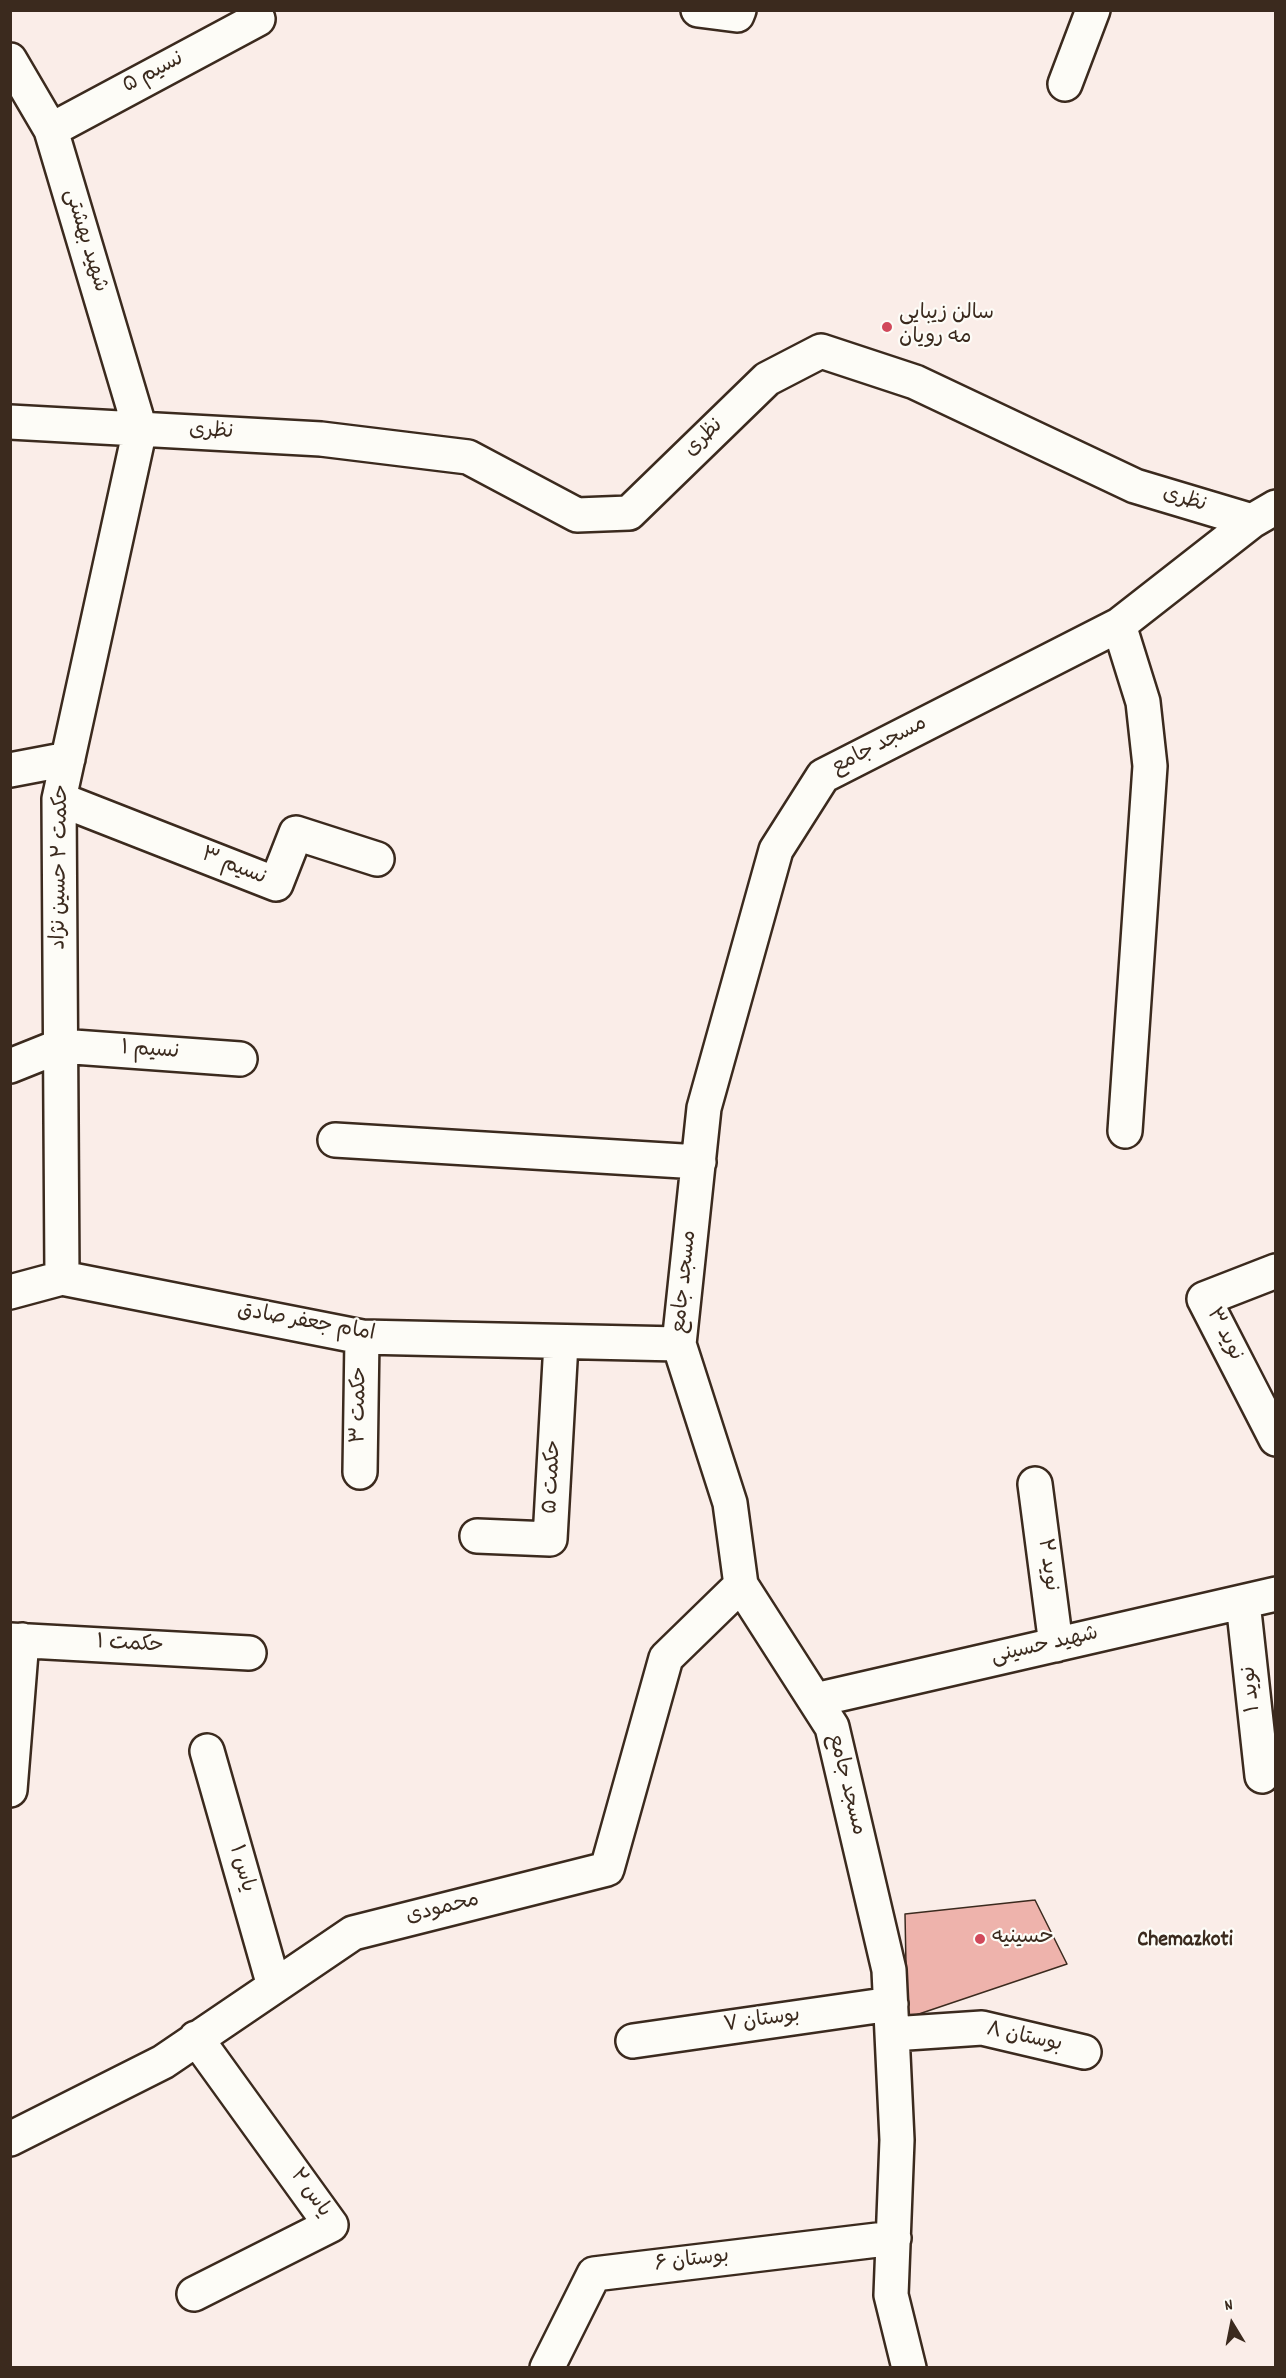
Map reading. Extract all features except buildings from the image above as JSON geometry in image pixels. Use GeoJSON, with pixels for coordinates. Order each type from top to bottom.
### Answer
{"type":"FeatureCollection","features":[{"type":"Feature","properties":{"kind":"street"},"geometry":{"type":"LineString","coordinates":[[698,10],[737,15],[739,10]]}},
{"type":"Feature","properties":{"kind":"street"},"geometry":{"type":"LineString","coordinates":[[1065,84],[1093,10]]}},
{"type":"Feature","properties":{"kind":"street","name":"نسیم ۵"},"geometry":{"type":"LineString","coordinates":[[51,130],[258,19]]}},
{"type":"Feature","properties":{"kind":"street","name":"شهید بهشتی"},"geometry":{"type":"LineString","coordinates":[[10,60],[51,130],[140,429]]}},
{"type":"Feature","properties":{"kind":"street","name":"نظری"},"geometry":{"type":"LineString","coordinates":[[10,422],[321,439],[468,457],[578,515],[629,513],[767,379],[821,351],[915,382],[1135,486],[1264,514]]}},
{"type":"Feature","properties":{"kind":"street","name":"حکمت ۲ حسین نژاد"},"geometry":{"type":"LineString","coordinates":[[62,1278],[59,799],[140,429]]}},
{"type":"Feature","properties":{"kind":"street","name":"مسجد جامع"},"geometry":{"type":"LineString","coordinates":[[909,2367],[891,2295],[897,2140],[889,1970],[832,1727],[741,1585],[730,1503],[679,1344],[704,1108],[776,850],[822,776],[1119,625],[1264,514]]}},
{"type":"Feature","properties":{"kind":"street"},"geometry":{"type":"LineString","coordinates":[[1119,625],[1143,702],[1150,766],[1125,1131]]}},
{"type":"Feature","properties":{"kind":"street"},"geometry":{"type":"LineString","coordinates":[[10,770],[68,759]]}},
{"type":"Feature","properties":{"kind":"street","name":"نسیم ۳"},"geometry":{"type":"LineString","coordinates":[[59,799],[276,884],[296,833],[377,859]]}},
{"type":"Feature","properties":{"kind":"street"},"geometry":{"type":"LineString","coordinates":[[10,1066],[60,1046]]}},
{"type":"Feature","properties":{"kind":"street","name":"نسیم ۱"},"geometry":{"type":"LineString","coordinates":[[60,1046],[240,1059]]}},
{"type":"Feature","properties":{"kind":"street"},"geometry":{"type":"LineString","coordinates":[[335,1140],[699,1162]]}},
{"type":"Feature","properties":{"kind":"street","name":"نوید ۳"},"geometry":{"type":"LineString","coordinates":[[1275,1271],[1204,1299],[1275,1439]]}},
{"type":"Feature","properties":{"kind":"street","name":"امام جعفر صادق"},"geometry":{"type":"LineString","coordinates":[[10,1292],[62,1278],[362,1337],[679,1344]]}},
{"type":"Feature","properties":{"kind":"street","name":"حکمت ۳"},"geometry":{"type":"LineString","coordinates":[[360,1472],[362,1337]]}},
{"type":"Feature","properties":{"kind":"street","name":"حکمت ۵"},"geometry":{"type":"LineString","coordinates":[[477,1536],[550,1539],[561,1343]]}},
{"type":"Feature","properties":{"kind":"street","name":"نوید ۲"},"geometry":{"type":"LineString","coordinates":[[1035,1484],[1056,1645]]}},
{"type":"Feature","properties":{"kind":"street","name":"محمودی"},"geometry":{"type":"LineString","coordinates":[[10,2139],[163,2062],[353,1933],[607,1869],[666,1658],[741,1585]]}},
{"type":"Feature","properties":{"kind":"street","name":"شهید حسینی"},"geometry":{"type":"LineString","coordinates":[[814,1700],[1275,1594]]}},
{"type":"Feature","properties":{"kind":"street","name":"نوید ۱"},"geometry":{"type":"LineString","coordinates":[[1243,1602],[1262,1776]]}},
{"type":"Feature","properties":{"kind":"street"},"geometry":{"type":"LineString","coordinates":[[10,1790],[16,1640]]}},
{"type":"Feature","properties":{"kind":"street","name":"حکمت ۱"},"geometry":{"type":"LineString","coordinates":[[16,1640],[249,1653]]}},
{"type":"Feature","properties":{"kind":"street","name":"یاس ۱"},"geometry":{"type":"LineString","coordinates":[[207,1751],[274,1986]]}},
{"type":"Feature","properties":{"kind":"street","name":"بوستان ۷"},"geometry":{"type":"LineString","coordinates":[[633,2041],[891,2019]]}},
{"type":"Feature","properties":{"kind":"street","name":"بوستان ۸"},"geometry":{"type":"LineString","coordinates":[[891,2019],[982,2028],[1084,2052]]}},
{"type":"Feature","properties":{"kind":"street","name":"یاس ۲"},"geometry":{"type":"LineString","coordinates":[[194,2294],[332,2224],[196,2038]]}},
{"type":"Feature","properties":{"kind":"street","name":"بوستان ۶"},"geometry":{"type":"LineString","coordinates":[[547,2367],[594,2274],[894,2238]]}},
{"type":"Feature","properties":{"kind":"place","name":"سالن زیبایی مه رویان"},"geometry":{"type":"Point","coordinates":[887,327]}},
{"type":"Feature","properties":{"kind":"place","name":"حسینیه"},"geometry":{"type":"Point","coordinates":[980,1939]}},
{"type":"Feature","properties":{"kind":"district","name":"Chemazkoti"},"geometry":{"type":"Point","coordinates":[1185,1942]}}]}
